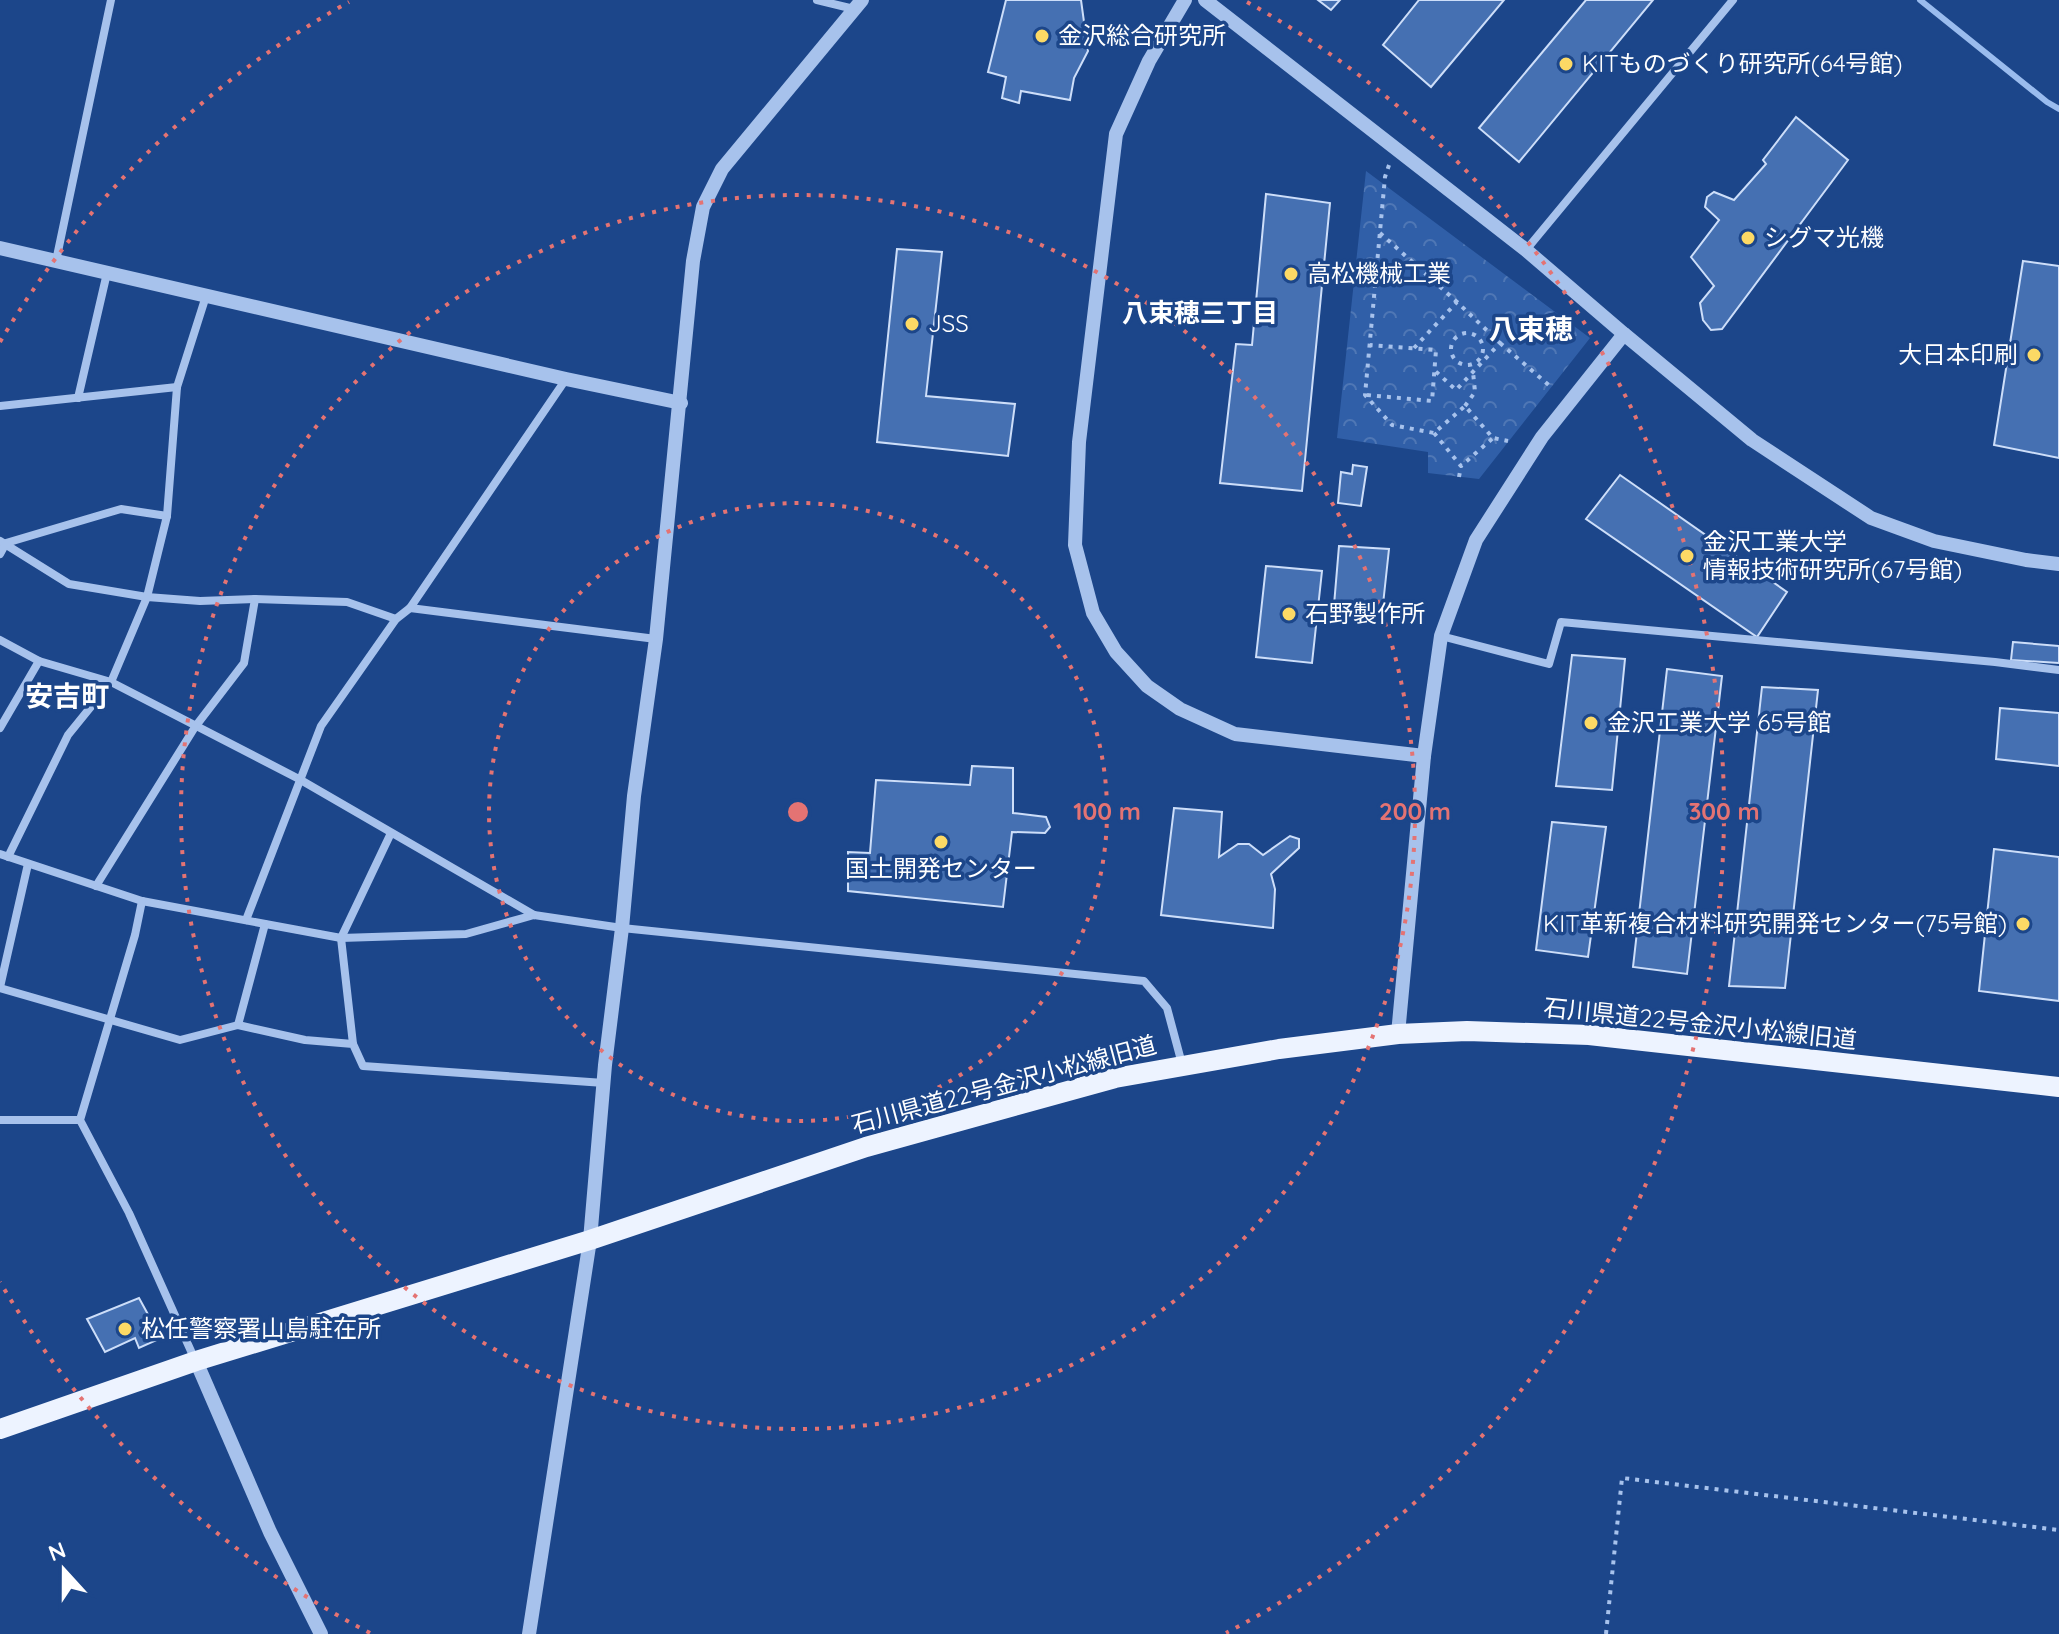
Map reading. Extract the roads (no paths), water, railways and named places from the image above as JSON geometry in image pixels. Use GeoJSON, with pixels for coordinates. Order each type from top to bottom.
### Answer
{"type":"FeatureCollection","features":[{"type":"Feature","properties":{"kind":"main road","name":"石川県道22号金沢小松線旧道"},"geometry":{"type":"LineString","coordinates":[[0,1429],[196,1361],[590,1240],[866,1147],[1115,1078],[1279,1049],[1398,1034],[1467,1031],[1589,1035],[2059,1087]]}},
{"type":"Feature","properties":{"kind":"street"},"geometry":{"type":"LineString","coordinates":[[56,261],[111,0]]}},
{"type":"Feature","properties":{"kind":"street"},"geometry":{"type":"LineString","coordinates":[[817,0],[858,4]]}},
{"type":"Feature","properties":{"kind":"street"},"geometry":{"type":"LineString","coordinates":[[1185,0],[1149,61],[1116,134],[1079,442],[1075,545],[1093,613],[1116,652],[1147,686],[1180,709],[1235,734],[1424,756]]}},
{"type":"Feature","properties":{"kind":"street"},"geometry":{"type":"LineString","coordinates":[[1205,0],[1526,250],[1752,440],[1871,518],[1934,541],[2059,564]]}},
{"type":"Feature","properties":{"kind":"street"},"geometry":{"type":"LineString","coordinates":[[1526,250],[1733,0]]}},
{"type":"Feature","properties":{"kind":"street"},"geometry":{"type":"LineString","coordinates":[[529,1634],[590,1240],[634,796],[656,639],[693,261],[703,207],[722,169],[858,4]]}},
{"type":"Feature","properties":{"kind":"street"},"geometry":{"type":"LineString","coordinates":[[0,248],[681,403]]}},
{"type":"Feature","properties":{"kind":"street"},"geometry":{"type":"LineString","coordinates":[[78,398],[107,273]]}},
{"type":"Feature","properties":{"kind":"street"},"geometry":{"type":"LineString","coordinates":[[206,296],[177,387],[167,516],[147,597],[111,682],[68,735],[4,856],[142,901],[341,938],[466,934],[534,915]]}},
{"type":"Feature","properties":{"kind":"street"},"geometry":{"type":"LineString","coordinates":[[1398,1034],[1424,756],[1441,636],[1476,540],[1542,437],[1624,334]]}},
{"type":"Feature","properties":{"kind":"street"},"geometry":{"type":"LineString","coordinates":[[246,920],[321,726],[396,619],[410,608],[566,379]]}},
{"type":"Feature","properties":{"kind":"street"},"geometry":{"type":"LineString","coordinates":[[0,406],[177,387]]}},
{"type":"Feature","properties":{"kind":"street"},"geometry":{"type":"LineString","coordinates":[[3,542],[121,509],[167,516]]}},
{"type":"Feature","properties":{"kind":"street"},"geometry":{"type":"LineString","coordinates":[[3,542],[69,584],[147,597],[200,601],[347,602],[396,619]]}},
{"type":"Feature","properties":{"kind":"street"},"geometry":{"type":"LineString","coordinates":[[0,554],[3,542]]}},
{"type":"Feature","properties":{"kind":"street"},"geometry":{"type":"LineString","coordinates":[[96,886],[195,727],[244,663],[255,599]]}},
{"type":"Feature","properties":{"kind":"street"},"geometry":{"type":"LineString","coordinates":[[410,608],[656,639]]}},
{"type":"Feature","properties":{"kind":"street"},"geometry":{"type":"LineString","coordinates":[[1441,636],[1549,664],[1561,622],[2059,670]]}},
{"type":"Feature","properties":{"kind":"street"},"geometry":{"type":"LineString","coordinates":[[0,640],[39,661],[111,682],[299,779],[534,915],[622,928],[1144,981],[1167,1008],[1183,1066]]}},
{"type":"Feature","properties":{"kind":"street"},"geometry":{"type":"LineString","coordinates":[[0,728],[39,661]]}},
{"type":"Feature","properties":{"kind":"street"},"geometry":{"type":"LineString","coordinates":[[391,833],[341,938],[353,1044],[363,1066],[604,1083]]}},
{"type":"Feature","properties":{"kind":"street"},"geometry":{"type":"LineString","coordinates":[[28,864],[0,988],[180,1040],[238,1025],[305,1040],[353,1044]]}},
{"type":"Feature","properties":{"kind":"street"},"geometry":{"type":"LineString","coordinates":[[142,901],[80,1120],[129,1213],[270,1532],[321,1634]]}},
{"type":"Feature","properties":{"kind":"street"},"geometry":{"type":"LineString","coordinates":[[238,1025],[265,924]]}},
{"type":"Feature","properties":{"kind":"street"},"geometry":{"type":"LineString","coordinates":[[0,1120],[80,1120]]}},
{"type":"Feature","properties":{"kind":"waterway"},"geometry":{"type":"LineString","coordinates":[[1920,0],[2059,109]]}},
{"type":"Feature","properties":{"kind":"place","name":"金沢総合研究所"},"geometry":{"type":"Point","coordinates":[1042,36]}},
{"type":"Feature","properties":{"kind":"place","name":"KITものづくり研究所(64号館)"},"geometry":{"type":"Point","coordinates":[1566,64]}},
{"type":"Feature","properties":{"kind":"place","name":"シグマ光機"},"geometry":{"type":"Point","coordinates":[1748,238]}},
{"type":"Feature","properties":{"kind":"place","name":"高松機械工業"},"geometry":{"type":"Point","coordinates":[1291,274]}},
{"type":"Feature","properties":{"kind":"place","name":"JSS"},"geometry":{"type":"Point","coordinates":[912,324]}},
{"type":"Feature","properties":{"kind":"place","name":"大日本印刷"},"geometry":{"type":"Point","coordinates":[2034,355]}},
{"type":"Feature","properties":{"kind":"place","name":"金沢工業大学 情報技術研究所(67号館)"},"geometry":{"type":"Point","coordinates":[1687,556]}},
{"type":"Feature","properties":{"kind":"place","name":"石野製作所"},"geometry":{"type":"Point","coordinates":[1289,614]}},
{"type":"Feature","properties":{"kind":"place","name":"金沢工業大学 65号館"},"geometry":{"type":"Point","coordinates":[1591,723]}},
{"type":"Feature","properties":{"kind":"place","name":"国土開発センター"},"geometry":{"type":"Point","coordinates":[941,842]}},
{"type":"Feature","properties":{"kind":"place","name":"KIT革新複合材料研究開発センター(75号館)"},"geometry":{"type":"Point","coordinates":[2023,924]}},
{"type":"Feature","properties":{"kind":"place","name":"松任警察署山島駐在所"},"geometry":{"type":"Point","coordinates":[125,1329]}},
{"type":"Feature","properties":{"kind":"district","name":"八束穂三丁目"},"geometry":{"type":"Point","coordinates":[1200,313]}},
{"type":"Feature","properties":{"kind":"district","name":"八束穂"},"geometry":{"type":"Point","coordinates":[1531,329]}},
{"type":"Feature","properties":{"kind":"district","name":"安吉町"},"geometry":{"type":"Point","coordinates":[67,696]}}]}
